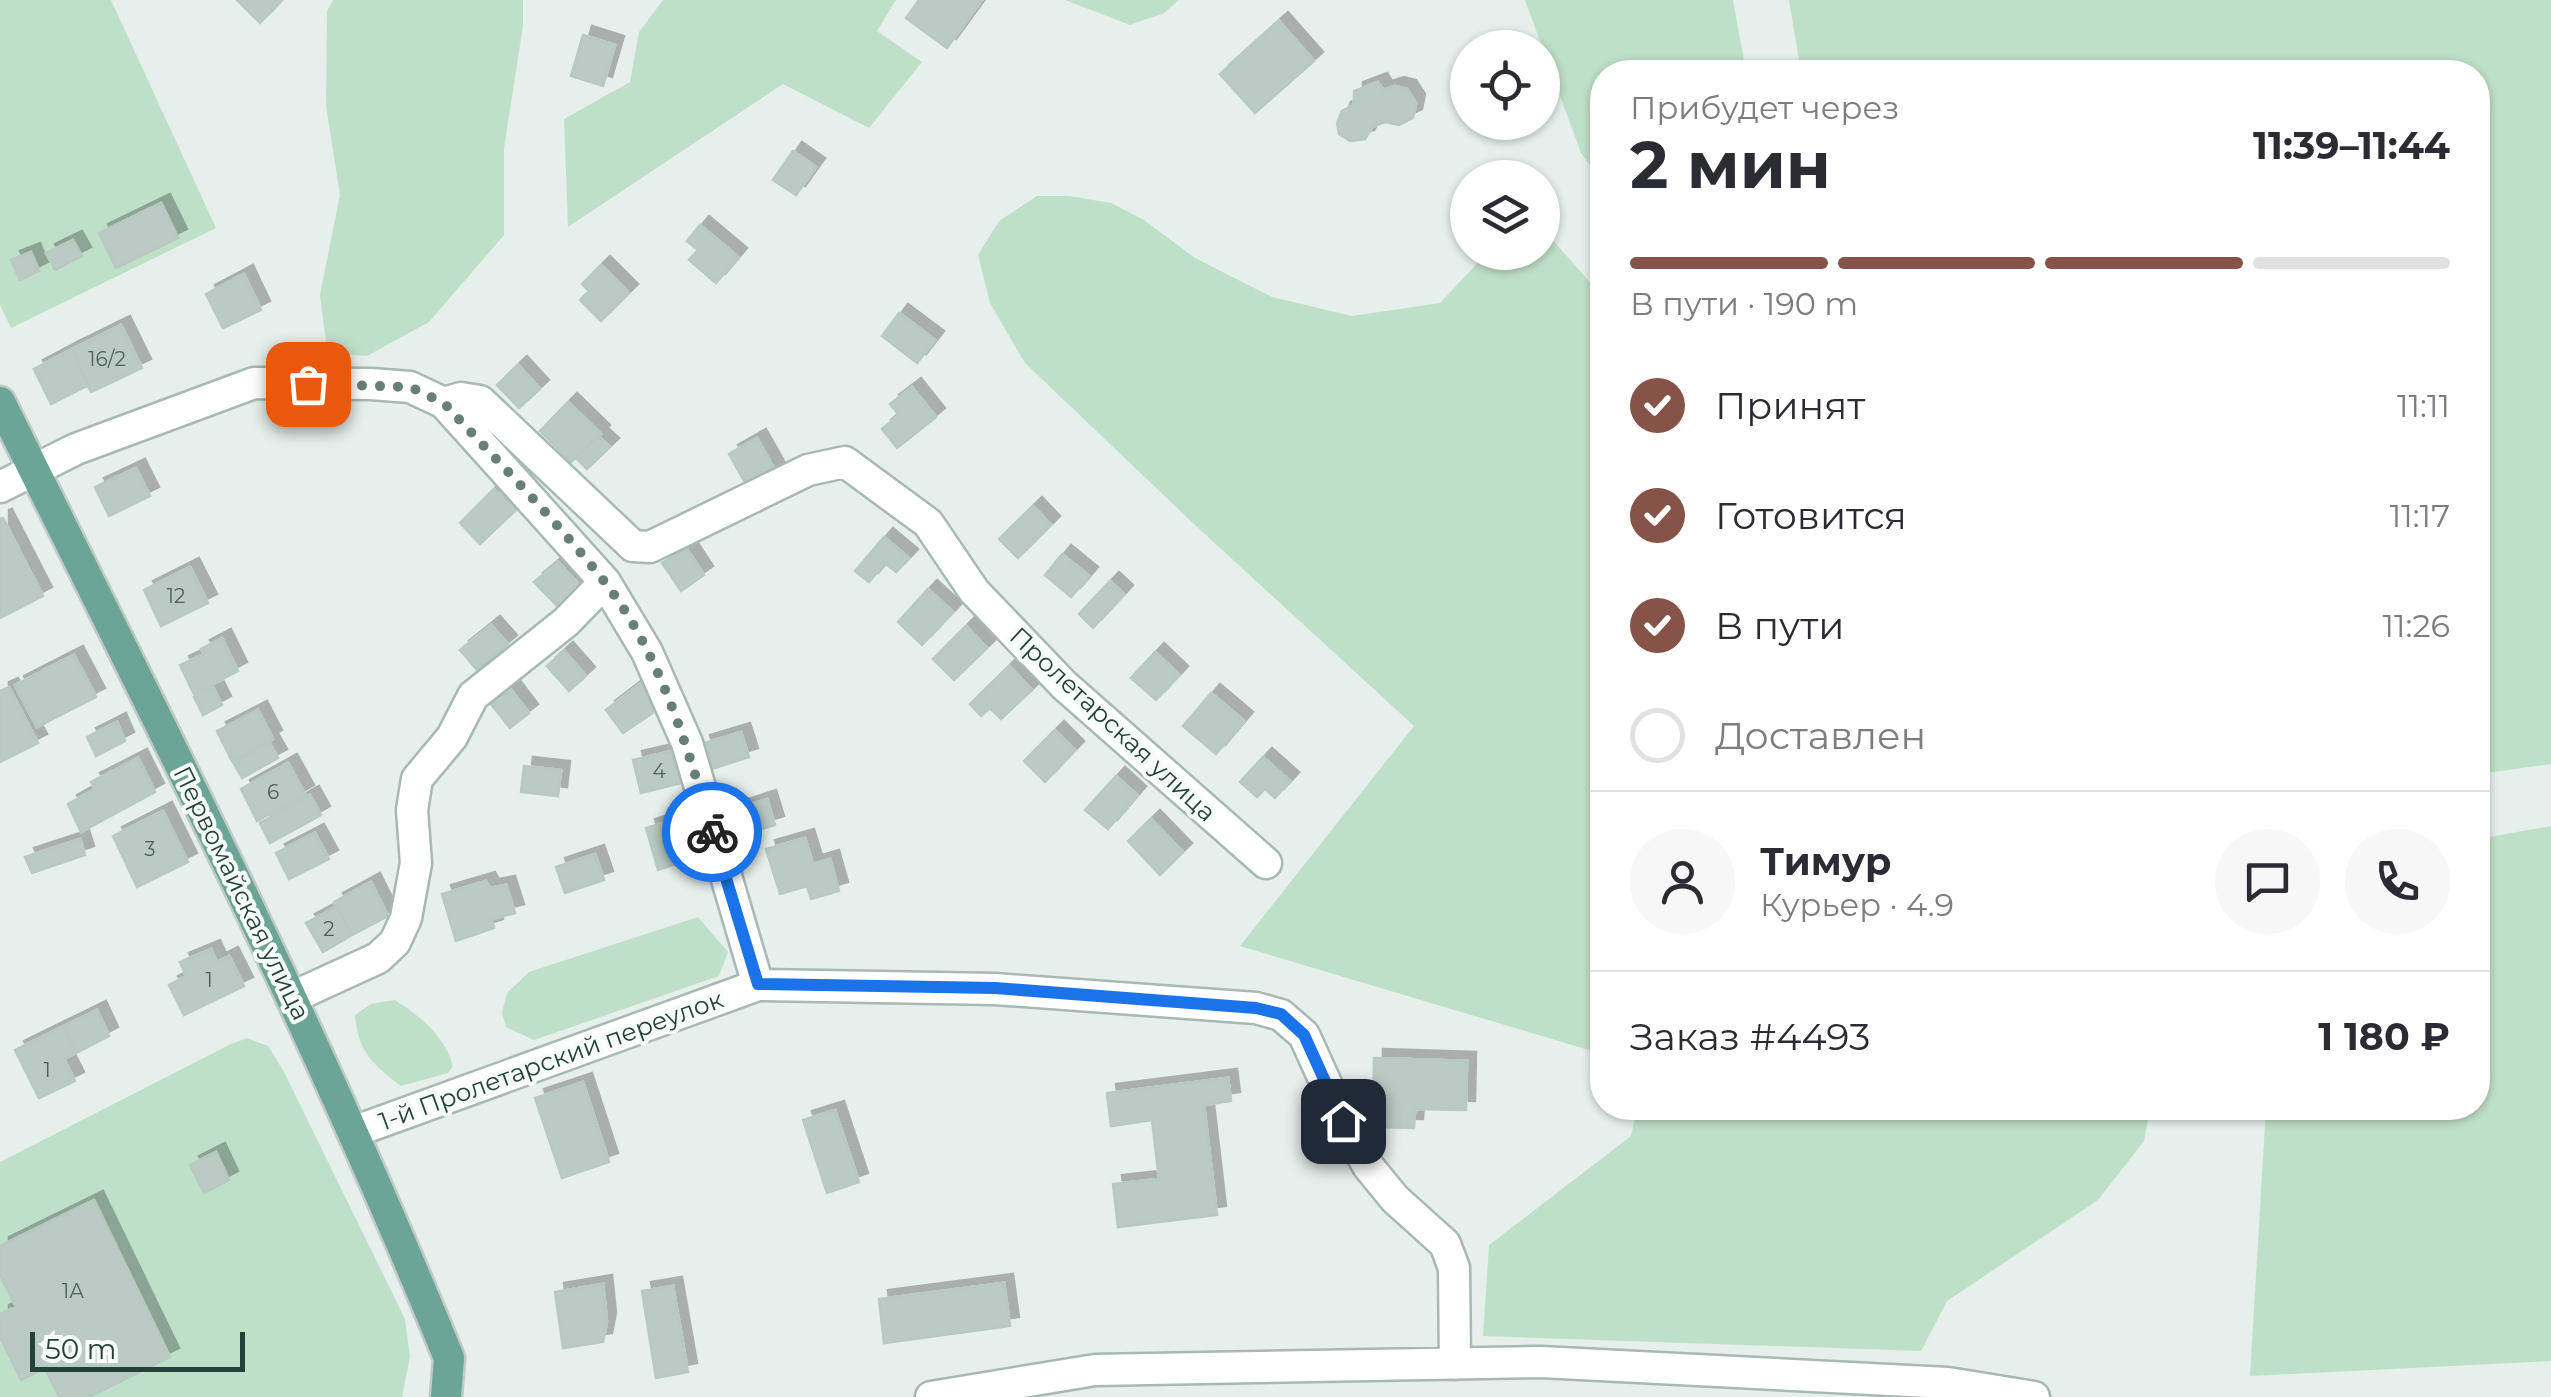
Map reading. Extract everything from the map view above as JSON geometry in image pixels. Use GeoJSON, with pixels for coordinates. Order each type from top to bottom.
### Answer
{"type":"FeatureCollection","features":[{"type":"Feature","properties":{"kind":"main road","name":"Первомайская улица"},"geometry":{"type":"LineString","coordinates":[[0,402],[292,997],[353,1132],[449,1358],[446,1397]]}},
{"type":"Feature","properties":{"kind":"street","name":"Пролетарская улица"},"geometry":{"type":"LineString","coordinates":[[0,486],[76,449],[254,384],[410,387],[444,403],[461,398],[480,401],[634,546],[650,547],[808,470],[846,462],[928,523],[974,591],[1064,685],[1266,863]]}},
{"type":"Feature","properties":{"kind":"street"},"geometry":{"type":"LineString","coordinates":[[444,403],[605,582],[647,652],[687,744],[758,984]]}},
{"type":"Feature","properties":{"kind":"street"},"geometry":{"type":"LineString","coordinates":[[292,997],[378,958],[396,942],[406,918],[416,864],[412,810],[417,779],[452,737],[473,696],[566,622],[605,582]]}},
{"type":"Feature","properties":{"kind":"street","name":"1-й Пролетарский переулок"},"geometry":{"type":"LineString","coordinates":[[353,1132],[758,984],[995,988],[1256,1008],[1281,1014],[1304,1035],[1368,1166],[1395,1199],[1446,1244],[1454,1268],[1456,1364]]}},
{"type":"Feature","properties":{"kind":"street"},"geometry":{"type":"LineString","coordinates":[[931,1397],[1095,1370],[1541,1362],[1948,1383],[2034,1397]]}},
{"type":"Feature","properties":{"kind":"green space"},"geometry":{"type":"Polygon","coordinates":[[[0,0],[111,0],[216,228],[11,328],[0,305],[0,0]]]}},
{"type":"Feature","properties":{"kind":"green space"},"geometry":{"type":"Polygon","coordinates":[[[333,0],[523,0],[523,26],[504,148],[504,235],[429,322],[367,356],[345,354],[326,342],[320,295],[340,195],[326,106],[327,11],[333,0]]]}},
{"type":"Feature","properties":{"kind":"green space"},"geometry":{"type":"Polygon","coordinates":[[[663,0],[896,0],[877,31],[922,62],[869,128],[783,84],[568,227],[564,119],[630,82],[639,32],[663,0]]]}},
{"type":"Feature","properties":{"kind":"green space"},"geometry":{"type":"Polygon","coordinates":[[[1065,0],[1179,0],[1164,13],[1130,25],[1065,0]]]}},
{"type":"Feature","properties":{"kind":"green space"},"geometry":{"type":"Polygon","coordinates":[[[1525,0],[1733,0],[1744,60],[1590,60],[1590,165],[1581,153],[1560,96],[1560,30],[1536,30],[1525,0]]]}},
{"type":"Feature","properties":{"kind":"green space"},"geometry":{"type":"Polygon","coordinates":[[[1789,0],[2551,0],[2551,764],[2490,772],[2490,60],[1799,60],[1789,0]]]}},
{"type":"Feature","properties":{"kind":"green space"},"geometry":{"type":"Polygon","coordinates":[[[1037,196],[1069,196],[1111,203],[1144,220],[1195,258],[1272,297],[1352,316],[1440,303],[1471,270],[1560,270],[1560,248],[1590,282],[1590,1050],[1240,946],[1414,726],[1025,363],[990,303],[978,255],[999,221],[1037,196]]]}},
{"type":"Feature","properties":{"kind":"green space"},"geometry":{"type":"Polygon","coordinates":[[[2551,826],[2551,1361],[2250,1376],[2265,1120],[2490,1120],[2490,837],[2551,826]]]}},
{"type":"Feature","properties":{"kind":"green space"},"geometry":{"type":"Polygon","coordinates":[[[698,917],[728,952],[719,976],[534,1040],[506,1027],[502,1013],[507,993],[529,972],[698,917]]]}},
{"type":"Feature","properties":{"kind":"green space"},"geometry":{"type":"Polygon","coordinates":[[[395,1000],[438,1036],[453,1066],[448,1073],[401,1086],[363,1048],[355,1015],[371,1004],[395,1000]]]}},
{"type":"Feature","properties":{"kind":"green space"},"geometry":{"type":"Polygon","coordinates":[[[247,1038],[268,1046],[284,1072],[405,1319],[410,1357],[402,1397],[0,1397],[0,1162],[247,1038]]]}},
{"type":"Feature","properties":{"kind":"green space"},"geometry":{"type":"Polygon","coordinates":[[[1634,1120],[2148,1120],[2144,1141],[2098,1200],[1947,1301],[1921,1351],[1483,1336],[1489,1245],[1631,1136],[1634,1120]]]}},
{"type":"Feature","properties":{"kind":"building"},"geometry":{"type":"Polygon","coordinates":[[[237,0],[282,0],[260,23],[237,0]]]}},
{"type":"Feature","properties":{"kind":"building"},"geometry":{"type":"Polygon","coordinates":[[[919,0],[982,0],[947,48],[906,18],[919,0]]]}},
{"type":"Feature","properties":{"kind":"building"},"geometry":{"type":"Polygon","coordinates":[[[1279,21],[1314,61],[1255,113],[1220,74],[1279,21]]]}},
{"type":"Feature","properties":{"kind":"building"},"geometry":{"type":"Polygon","coordinates":[[[583,35],[615,45],[603,86],[571,76],[583,35]]]}},
{"type":"Feature","properties":{"kind":"building"},"geometry":{"type":"Polygon","coordinates":[[[1378,82],[1383,90],[1395,86],[1407,89],[1416,103],[1413,118],[1399,125],[1385,122],[1372,127],[1365,139],[1350,141],[1339,134],[1337,123],[1342,111],[1354,105],[1354,91],[1378,82]]]}},
{"type":"Feature","properties":{"kind":"building"},"geometry":{"type":"Polygon","coordinates":[[[793,151],[816,167],[796,195],[773,180],[793,151]]]}},
{"type":"Feature","properties":{"kind":"building"},"geometry":{"type":"Polygon","coordinates":[[[161,203],[178,238],[116,268],[99,233],[161,203]]]}},
{"type":"Feature","properties":{"kind":"building"},"geometry":{"type":"Polygon","coordinates":[[[700,225],[738,257],[716,283],[689,260],[698,250],[687,241],[700,225]]]}},
{"type":"Feature","properties":{"kind":"building"},"geometry":{"type":"Polygon","coordinates":[[[73,240],[82,256],[55,270],[46,253],[73,240]]]}},
{"type":"Feature","properties":{"kind":"building"},"geometry":{"type":"Polygon","coordinates":[[[31,252],[39,271],[20,280],[11,260],[31,252]]]}},
{"type":"Feature","properties":{"kind":"building"},"geometry":{"type":"Polygon","coordinates":[[[601,265],[629,293],[601,321],[580,300],[589,291],[582,284],[601,265]]]}},
{"type":"Feature","properties":{"kind":"building"},"geometry":{"type":"Polygon","coordinates":[[[244,274],[261,310],[223,328],[206,294],[244,274]]]}},
{"type":"Feature","properties":{"kind":"building"},"geometry":{"type":"Polygon","coordinates":[[[899,313],[935,340],[917,363],[882,336],[899,313]]]}},
{"type":"Feature","properties":{"kind":"building"},"geometry":{"type":"Polygon","coordinates":[[[121,325],[142,368],[91,392],[72,349],[121,325]]]}},
{"type":"Feature","properties":{"kind":"building"},"geometry":{"type":"Polygon","coordinates":[[[72,349],[89,385],[51,404],[34,369],[72,349]]]}},
{"type":"Feature","properties":{"kind":"building"},"geometry":{"type":"Polygon","coordinates":[[[518,365],[540,389],[519,408],[497,385],[518,365]]]}},
{"type":"Feature","properties":{"kind":"building"},"geometry":{"type":"Polygon","coordinates":[[[912,387],[936,417],[897,448],[882,429],[899,415],[890,404],[912,387]]]}},
{"type":"Feature","properties":{"kind":"building"},"geometry":{"type":"Polygon","coordinates":[[[568,402],[601,434],[571,462],[540,431],[568,402]]]}},
{"type":"Feature","properties":{"kind":"building"},"geometry":{"type":"Polygon","coordinates":[[[598,436],[610,447],[587,469],[576,458],[598,436]]]}},
{"type":"Feature","properties":{"kind":"building"},"geometry":{"type":"Polygon","coordinates":[[[757,438],[775,470],[747,486],[729,454],[757,438]]]}},
{"type":"Feature","properties":{"kind":"building"},"geometry":{"type":"Polygon","coordinates":[[[136,468],[150,496],[109,516],[95,487],[136,468]]]}},
{"type":"Feature","properties":{"kind":"building"},"geometry":{"type":"Polygon","coordinates":[[[494,489],[517,509],[480,544],[460,523],[494,489]]]}},
{"type":"Feature","properties":{"kind":"building"},"geometry":{"type":"Polygon","coordinates":[[[1033,506],[1051,525],[1018,558],[999,539],[1033,506]]]}},
{"type":"Feature","properties":{"kind":"building"},"geometry":{"type":"Polygon","coordinates":[[[3,518],[43,596],[0,618],[0,519],[3,518]]]}},
{"type":"Feature","properties":{"kind":"building"},"geometry":{"type":"Polygon","coordinates":[[[884,537],[909,558],[896,572],[885,563],[869,582],[855,571],[884,537]]]}},
{"type":"Feature","properties":{"kind":"building"},"geometry":{"type":"Polygon","coordinates":[[[687,549],[704,575],[681,591],[662,563],[687,549]]]}},
{"type":"Feature","properties":{"kind":"building"},"geometry":{"type":"Polygon","coordinates":[[[1062,554],[1089,576],[1071,597],[1045,575],[1062,554]]]}},
{"type":"Feature","properties":{"kind":"building"},"geometry":{"type":"Polygon","coordinates":[[[558,562],[584,590],[561,610],[534,582],[558,562]]]}},
{"type":"Feature","properties":{"kind":"building"},"geometry":{"type":"Polygon","coordinates":[[[190,567],[208,603],[161,626],[144,590],[190,567]]]}},
{"type":"Feature","properties":{"kind":"building"},"geometry":{"type":"Polygon","coordinates":[[[1110,581],[1124,594],[1093,628],[1079,614],[1110,581]]]}},
{"type":"Feature","properties":{"kind":"building"},"geometry":{"type":"Polygon","coordinates":[[[928,589],[953,612],[922,645],[898,622],[928,589]]]}},
{"type":"Feature","properties":{"kind":"building"},"geometry":{"type":"Polygon","coordinates":[[[491,625],[508,644],[477,670],[460,650],[491,625]]]}},
{"type":"Feature","properties":{"kind":"building"},"geometry":{"type":"Polygon","coordinates":[[[966,626],[987,648],[954,680],[933,659],[966,626]]]}},
{"type":"Feature","properties":{"kind":"building"},"geometry":{"type":"Polygon","coordinates":[[[222,638],[238,671],[194,694],[180,665],[204,654],[201,649],[222,638]]]}},
{"type":"Feature","properties":{"kind":"building"},"geometry":{"type":"Polygon","coordinates":[[[564,651],[586,676],[569,691],[547,666],[564,651]]]}},
{"type":"Feature","properties":{"kind":"building"},"geometry":{"type":"Polygon","coordinates":[[[1155,652],[1179,675],[1156,700],[1131,678],[1155,652]]]}},
{"type":"Feature","properties":{"kind":"building"},"geometry":{"type":"Polygon","coordinates":[[[74,655],[96,697],[37,727],[15,685],[74,655]]]}},
{"type":"Feature","properties":{"kind":"building"},"geometry":{"type":"Polygon","coordinates":[[[1009,666],[1032,690],[1001,719],[990,708],[981,716],[970,704],[1009,666]]]}},
{"type":"Feature","properties":{"kind":"building"},"geometry":{"type":"Polygon","coordinates":[[[506,683],[529,713],[510,728],[486,698],[506,683]]]}},
{"type":"Feature","properties":{"kind":"building"},"geometry":{"type":"Polygon","coordinates":[[[641,683],[660,708],[623,733],[606,710],[641,683]]]}},
{"type":"Feature","properties":{"kind":"building"},"geometry":{"type":"Polygon","coordinates":[[[9,687],[38,743],[0,762],[0,691],[9,687]]]}},
{"type":"Feature","properties":{"kind":"building"},"geometry":{"type":"Polygon","coordinates":[[[213,687],[222,705],[203,715],[194,697],[213,687]]]}},
{"type":"Feature","properties":{"kind":"building"},"geometry":{"type":"Polygon","coordinates":[[[1211,693],[1244,721],[1216,754],[1183,726],[1211,693]]]}},
{"type":"Feature","properties":{"kind":"building"},"geometry":{"type":"Polygon","coordinates":[[[258,710],[273,739],[232,761],[217,731],[258,710]]]}},
{"type":"Feature","properties":{"kind":"building"},"geometry":{"type":"Polygon","coordinates":[[[117,722],[125,741],[96,756],[87,737],[117,722]]]}},
{"type":"Feature","properties":{"kind":"building"},"geometry":{"type":"Polygon","coordinates":[[[1055,730],[1075,750],[1045,782],[1024,761],[1055,730]]]}},
{"type":"Feature","properties":{"kind":"building"},"geometry":{"type":"Polygon","coordinates":[[[741,732],[749,757],[709,770],[701,744],[741,732]]]}},
{"type":"Feature","properties":{"kind":"building"},"geometry":{"type":"Polygon","coordinates":[[[269,742],[278,758],[242,778],[233,762],[269,742]]]}},
{"type":"Feature","properties":{"kind":"building"},"geometry":{"type":"Polygon","coordinates":[[[677,750],[685,782],[641,793],[633,760],[677,750]]]}},
{"type":"Feature","properties":{"kind":"building"},"geometry":{"type":"Polygon","coordinates":[[[1263,757],[1290,781],[1275,798],[1265,789],[1257,797],[1240,782],[1263,757]]]}},
{"type":"Feature","properties":{"kind":"building"},"geometry":{"type":"Polygon","coordinates":[[[138,758],[155,792],[81,832],[68,804],[95,789],[91,782],[138,758]]]}},
{"type":"Feature","properties":{"kind":"building"},"geometry":{"type":"Polygon","coordinates":[[[288,763],[305,794],[257,821],[241,789],[288,763]]]}},
{"type":"Feature","properties":{"kind":"building"},"geometry":{"type":"Polygon","coordinates":[[[524,766],[561,770],[558,796],[521,792],[524,766]]]}},
{"type":"Feature","properties":{"kind":"building"},"geometry":{"type":"Polygon","coordinates":[[[1116,776],[1137,795],[1108,829],[1085,810],[1116,776]]]}},
{"type":"Feature","properties":{"kind":"building"},"geometry":{"type":"Polygon","coordinates":[[[310,795],[321,815],[270,843],[260,823],[310,795]]]}},
{"type":"Feature","properties":{"kind":"building"},"geometry":{"type":"Polygon","coordinates":[[[767,799],[775,825],[735,837],[727,812],[767,799]]]}},
{"type":"Feature","properties":{"kind":"building"},"geometry":{"type":"Polygon","coordinates":[[[163,811],[188,862],[137,887],[113,836],[163,811]]]}},
{"type":"Feature","properties":{"kind":"building"},"geometry":{"type":"Polygon","coordinates":[[[689,815],[700,856],[658,870],[646,828],[689,815]]]}},
{"type":"Feature","properties":{"kind":"building"},"geometry":{"type":"Polygon","coordinates":[[[1151,819],[1183,852],[1160,875],[1128,841],[1151,819]]]}},
{"type":"Feature","properties":{"kind":"building"},"geometry":{"type":"Polygon","coordinates":[[[315,833],[329,859],[289,879],[276,853],[315,833]]]}},
{"type":"Feature","properties":{"kind":"building"},"geometry":{"type":"Polygon","coordinates":[[[805,838],[813,864],[830,859],[839,891],[811,899],[807,886],[780,894],[766,849],[805,838]]]}},
{"type":"Feature","properties":{"kind":"building"},"geometry":{"type":"Polygon","coordinates":[[[80,839],[85,855],[32,873],[25,857],[80,839]]]}},
{"type":"Feature","properties":{"kind":"building"},"geometry":{"type":"Polygon","coordinates":[[[595,854],[604,880],[565,893],[556,867],[595,854]]]}},
{"type":"Feature","properties":{"kind":"building"},"geometry":{"type":"Polygon","coordinates":[[[486,881],[490,888],[506,885],[515,913],[492,919],[494,928],[456,941],[442,894],[486,881]]]}},
{"type":"Feature","properties":{"kind":"building"},"geometry":{"type":"Polygon","coordinates":[[[371,882],[388,916],[352,935],[334,902],[371,882]]]}},
{"type":"Feature","properties":{"kind":"building"},"geometry":{"type":"Polygon","coordinates":[[[336,907],[352,935],[323,952],[306,923],[336,907]]]}},
{"type":"Feature","properties":{"kind":"building"},"geometry":{"type":"Polygon","coordinates":[[[211,949],[217,962],[229,956],[244,986],[184,1015],[169,985],[186,976],[180,962],[211,949]]]}},
{"type":"Feature","properties":{"kind":"building"},"geometry":{"type":"Polygon","coordinates":[[[97,1010],[109,1036],[76,1053],[64,1026],[97,1010]]]}},
{"type":"Feature","properties":{"kind":"building"},"geometry":{"type":"Polygon","coordinates":[[[64,1026],[76,1053],[64,1059],[75,1081],[39,1098],[15,1050],[64,1026]]]}},
{"type":"Feature","properties":{"kind":"building"},"geometry":{"type":"Polygon","coordinates":[[[1374,1058],[1467,1061],[1466,1110],[1415,1109],[1414,1128],[1373,1127],[1374,1058]]]}},
{"type":"Feature","properties":{"kind":"building"},"geometry":{"type":"Polygon","coordinates":[[[1228,1078],[1231,1101],[1204,1105],[1217,1215],[1118,1227],[1113,1184],[1159,1179],[1152,1120],[1111,1126],[1107,1093],[1228,1078]]]}},
{"type":"Feature","properties":{"kind":"building"},"geometry":{"type":"Polygon","coordinates":[[[583,1082],[609,1162],[562,1178],[535,1098],[583,1082]]]}},
{"type":"Feature","properties":{"kind":"building"},"geometry":{"type":"Polygon","coordinates":[[[835,1110],[859,1182],[827,1193],[803,1120],[835,1110]]]}},
{"type":"Feature","properties":{"kind":"building"},"geometry":{"type":"Polygon","coordinates":[[[216,1152],[229,1180],[204,1193],[190,1165],[216,1152]]]}},
{"type":"Feature","properties":{"kind":"building"},"geometry":{"type":"Polygon","coordinates":[[[94,1200],[170,1357],[89,1397],[59,1397],[45,1368],[21,1380],[0,1337],[0,1314],[16,1307],[0,1275],[0,1246],[94,1200]]]}},
{"type":"Feature","properties":{"kind":"building"},"geometry":{"type":"Polygon","coordinates":[[[1004,1283],[1010,1326],[884,1343],[879,1299],[1004,1283]]]}},
{"type":"Feature","properties":{"kind":"building"},"geometry":{"type":"Polygon","coordinates":[[[603,1284],[607,1322],[603,1342],[563,1348],[555,1292],[603,1284]]]}},
{"type":"Feature","properties":{"kind":"building"},"geometry":{"type":"Polygon","coordinates":[[[673,1286],[688,1372],[656,1378],[642,1291],[673,1286]]]}},
{"type":"Feature","properties":{"kind":"way so far"},"geometry":{"type":"LineString","coordinates":[[308,384],[410,387],[444,403],[605,582],[647,652],[687,744],[712,832]]}},
{"type":"Feature","properties":{"kind":"route"},"geometry":{"type":"LineString","coordinates":[[712,832],[758,984],[995,988],[1256,1008],[1281,1014],[1304,1035],[1343,1121]]}}]}
